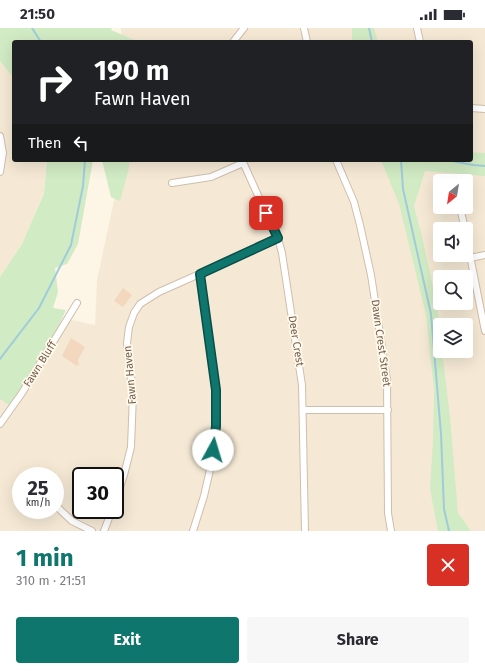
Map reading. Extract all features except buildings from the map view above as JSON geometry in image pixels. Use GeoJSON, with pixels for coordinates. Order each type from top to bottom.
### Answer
{"type":"FeatureCollection","features":[{"type":"Feature","properties":{"kind":"street"},"geometry":{"type":"LineString","coordinates":[[304,28],[307,40]]}},
{"type":"Feature","properties":{"kind":"street"},"geometry":{"type":"LineString","coordinates":[[417,28],[420,40]]}},
{"type":"Feature","properties":{"kind":"street"},"geometry":{"type":"LineString","coordinates":[[234,40],[239,30]]}},
{"type":"Feature","properties":{"kind":"street"},"geometry":{"type":"LineString","coordinates":[[473,108],[485,109]]}},
{"type":"Feature","properties":{"kind":"street"},"geometry":{"type":"LineString","coordinates":[[0,136],[3,153],[0,172]]}},
{"type":"Feature","properties":{"kind":"street"},"geometry":{"type":"LineString","coordinates":[[172,183],[211,177],[241,162]]}},
{"type":"Feature","properties":{"kind":"street","name":"Deer Crest"},"geometry":{"type":"LineString","coordinates":[[243,162],[278,238],[282,253],[301,377],[305,531]]}},
{"type":"Feature","properties":{"kind":"street","name":"Dawn Crest Street"},"geometry":{"type":"LineString","coordinates":[[337,162],[354,202],[371,274],[387,380],[388,513],[391,531]]}},
{"type":"Feature","properties":{"kind":"street","name":"Fawn Haven"},"geometry":{"type":"LineString","coordinates":[[124,475],[131,447],[133,394],[127,343],[131,319],[140,304],[149,298],[278,238]]}},
{"type":"Feature","properties":{"kind":"street"},"geometry":{"type":"LineString","coordinates":[[473,257],[485,255]]}},
{"type":"Feature","properties":{"kind":"street"},"geometry":{"type":"LineString","coordinates":[[471,262],[485,331]]}},
{"type":"Feature","properties":{"kind":"street"},"geometry":{"type":"LineString","coordinates":[[193,531],[204,496],[212,461],[216,426],[216,390],[200,274]]}},
{"type":"Feature","properties":{"kind":"street","name":"Fawn Bluff"},"geometry":{"type":"LineString","coordinates":[[0,424],[26,387],[77,303]]}},
{"type":"Feature","properties":{"kind":"street"},"geometry":{"type":"LineString","coordinates":[[302,410],[388,410]]}},
{"type":"Feature","properties":{"kind":"street"},"geometry":{"type":"LineString","coordinates":[[64,513],[72,521],[92,531]]}},
{"type":"Feature","properties":{"kind":"street"},"geometry":{"type":"LineString","coordinates":[[104,531],[109,519]]}},
{"type":"Feature","properties":{"kind":"shaded area"},"geometry":{"type":"Polygon","coordinates":[[[121,28],[485,28],[485,531],[0,531],[0,399],[10,405],[63,318],[95,325],[97,280],[119,177],[119,162],[473,162],[473,40],[121,40],[121,28]]]}},
{"type":"Feature","properties":{"kind":"shaded area"},"geometry":{"type":"Polygon","coordinates":[[[0,61],[12,76],[12,162],[47,162],[44,192],[22,244],[0,277],[0,61]]]}},
{"type":"Feature","properties":{"kind":"green space"},"geometry":{"type":"Polygon","coordinates":[[[0,28],[112,28],[111,30],[134,40],[12,40],[12,76],[0,61],[0,28]]]}},
{"type":"Feature","properties":{"kind":"green space"},"geometry":{"type":"Polygon","coordinates":[[[352,28],[374,28],[377,40],[352,40],[352,28]]]}},
{"type":"Feature","properties":{"kind":"green space"},"geometry":{"type":"Polygon","coordinates":[[[473,152],[485,153],[485,176],[425,171],[414,206],[433,287],[433,310],[437,310],[438,318],[433,318],[433,358],[443,358],[450,417],[458,513],[471,531],[438,531],[430,489],[434,390],[426,315],[399,204],[382,162],[473,162],[473,152]]]}},
{"type":"Feature","properties":{"kind":"green space"},"geometry":{"type":"Polygon","coordinates":[[[47,162],[93,162],[78,244],[67,264],[55,268],[58,292],[53,308],[66,310],[58,327],[10,406],[0,399],[0,277],[22,244],[44,193],[47,162]]]}},
{"type":"Feature","properties":{"kind":"green space"},"geometry":{"type":"Polygon","coordinates":[[[102,162],[130,162],[120,201],[111,197],[102,162]]]}},
{"type":"Feature","properties":{"kind":"waterway"},"geometry":{"type":"LineString","coordinates":[[32,28],[40,40]]}},
{"type":"Feature","properties":{"kind":"waterway"},"geometry":{"type":"LineString","coordinates":[[369,28],[372,40]]}},
{"type":"Feature","properties":{"kind":"waterway"},"geometry":{"type":"LineString","coordinates":[[0,359],[39,308],[71,245],[83,186],[85,162]]}},
{"type":"Feature","properties":{"kind":"waterway"},"geometry":{"type":"LineString","coordinates":[[401,162],[403,189],[431,314],[441,434],[444,509],[449,531]]}},
{"type":"Feature","properties":{"kind":"waterway"},"geometry":{"type":"LineString","coordinates":[[457,162],[485,166]]}},
{"type":"Feature","properties":{"kind":"route"},"geometry":{"type":"LineString","coordinates":[[213,450],[216,426],[216,390],[200,274],[278,238],[266,213]]}}]}
